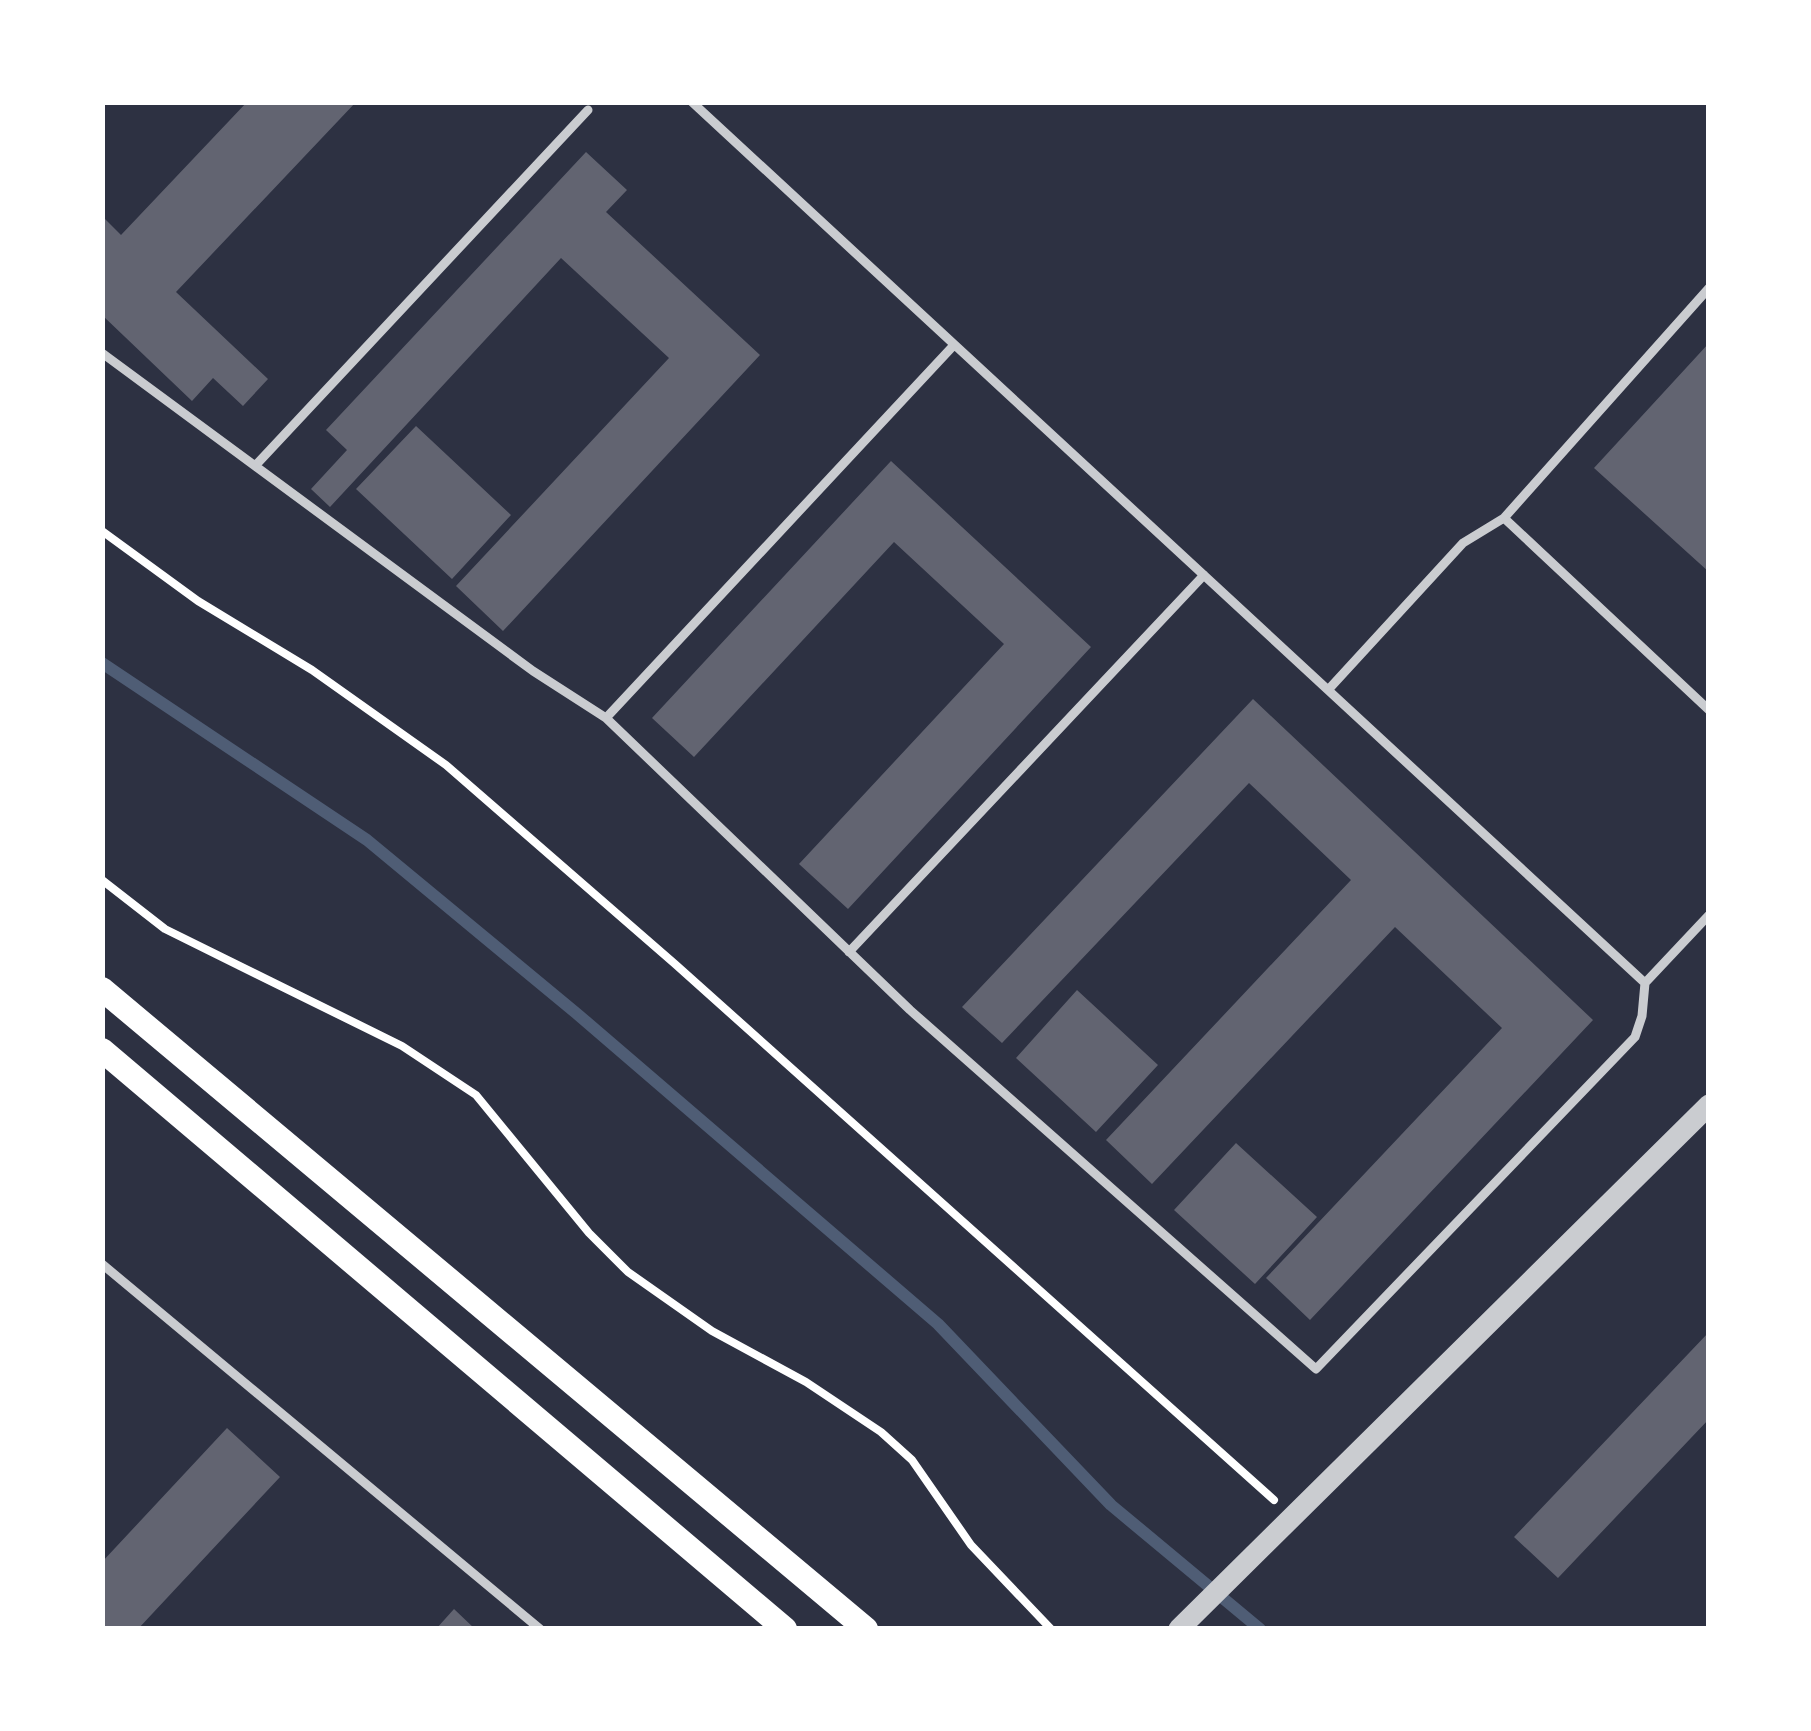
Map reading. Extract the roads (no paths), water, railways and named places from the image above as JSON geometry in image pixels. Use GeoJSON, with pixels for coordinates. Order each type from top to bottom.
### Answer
{"type":"FeatureCollection","features":[{"type":"Feature","properties":{"kind":"main road"},"geometry":{"type":"LineString","coordinates":[[102,989],[866,1629]]}},
{"type":"Feature","properties":{"kind":"main road"},"geometry":{"type":"LineString","coordinates":[[102,1050],[785,1629]]}},
{"type":"Feature","properties":{"kind":"street"},"geometry":{"type":"LineString","coordinates":[[1181,1626],[1709,1105]]}},
{"type":"Feature","properties":{"kind":"lane"},"geometry":{"type":"LineString","coordinates":[[692,102],[1645,983]]}},
{"type":"Feature","properties":{"kind":"lane"},"geometry":{"type":"LineString","coordinates":[[255,466],[587,105]]}},
{"type":"Feature","properties":{"kind":"lane"},"geometry":{"type":"LineString","coordinates":[[1328,690],[1463,543],[1504,518],[1709,288]]}},
{"type":"Feature","properties":{"kind":"lane"},"geometry":{"type":"LineString","coordinates":[[606,718],[954,344]]}},
{"type":"Feature","properties":{"kind":"lane"},"geometry":{"type":"LineString","coordinates":[[102,353],[533,671],[606,718],[849,952],[1316,1369],[1635,1037],[1645,983],[1709,915]]}},
{"type":"Feature","properties":{"kind":"lane"},"geometry":{"type":"LineString","coordinates":[[1504,518],[1709,710]]}},
{"type":"Feature","properties":{"kind":"lane"},"geometry":{"type":"LineString","coordinates":[[849,952],[1204,575]]}},
{"type":"Feature","properties":{"kind":"lane"},"geometry":{"type":"LineString","coordinates":[[102,1264],[540,1629]]}},
{"type":"Feature","properties":{"kind":"waterway"},"geometry":{"type":"LineString","coordinates":[[102,663],[367,840],[576,1013],[938,1324],[1111,1505],[1260,1629]]}}]}
